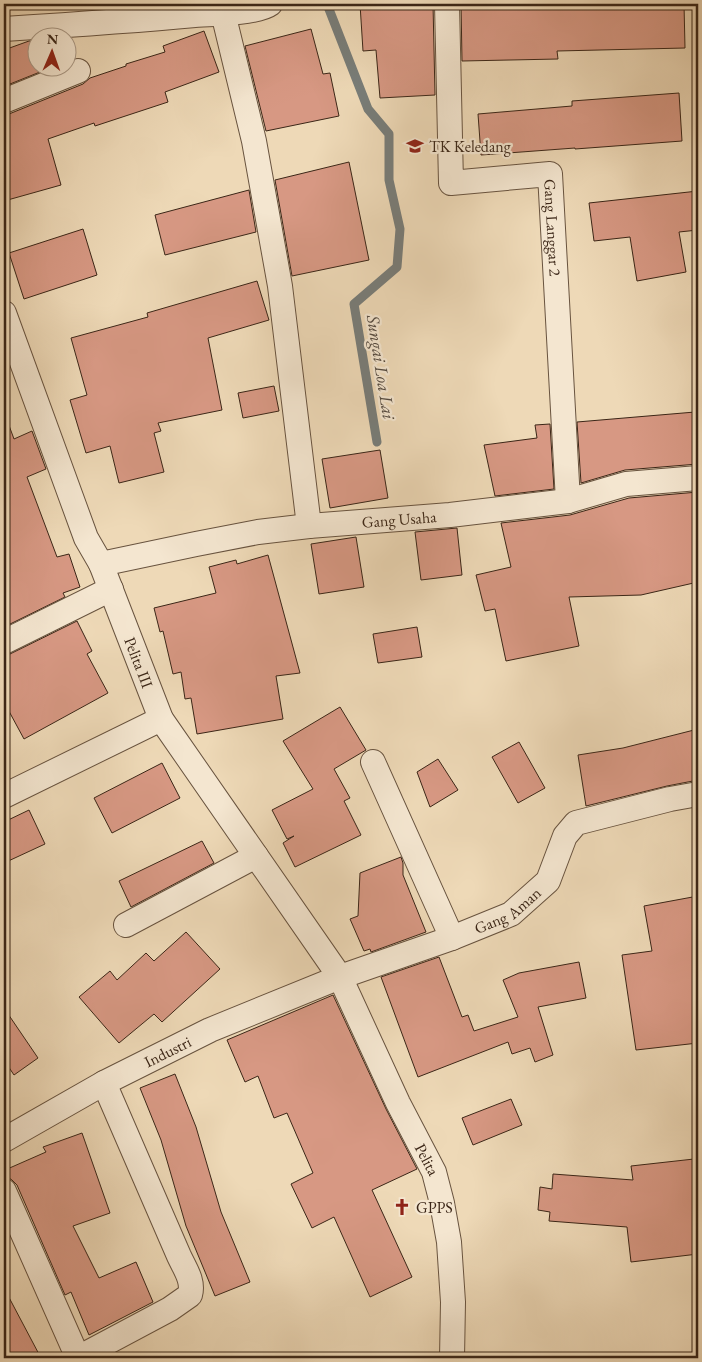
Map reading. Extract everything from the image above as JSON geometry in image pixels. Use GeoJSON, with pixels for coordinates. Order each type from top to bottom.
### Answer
{"type":"FeatureCollection","features":[{"type":"Feature","properties":{"kind":"street"},"geometry":{"type":"LineString","coordinates":[[4,29],[223,13],[256,9],[270,4]]}},
{"type":"Feature","properties":{"kind":"street","name":"Gang Langgar 2"},"geometry":{"type":"LineString","coordinates":[[447,4],[451,184],[550,174],[568,501]]}},
{"type":"Feature","properties":{"kind":"street"},"geometry":{"type":"LineString","coordinates":[[223,13],[254,141],[280,286],[310,526]]}},
{"type":"Feature","properties":{"kind":"street"},"geometry":{"type":"LineString","coordinates":[[4,101],[61,78]]}},
{"type":"Feature","properties":{"kind":"street","name":"Pelita III"},"geometry":{"type":"LineString","coordinates":[[4,313],[86,538],[101,564],[161,719],[340,977]]}},
{"type":"Feature","properties":{"kind":"street","name":"Gang Usaha"},"geometry":{"type":"LineString","coordinates":[[101,564],[258,532],[450,515],[568,501],[626,484],[698,478]]}},
{"type":"Feature","properties":{"kind":"street"},"geometry":{"type":"LineString","coordinates":[[4,642],[111,589]]}},
{"type":"Feature","properties":{"kind":"street"},"geometry":{"type":"LineString","coordinates":[[4,796],[161,719]]}},
{"type":"Feature","properties":{"kind":"street"},"geometry":{"type":"LineString","coordinates":[[373,762],[452,938]]}},
{"type":"Feature","properties":{"kind":"street","name":"Gang Aman"},"geometry":{"type":"LineString","coordinates":[[340,977],[452,938],[511,914],[548,881],[565,836],[576,824],[670,799],[698,794]]}},
{"type":"Feature","properties":{"kind":"street"},"geometry":{"type":"LineString","coordinates":[[126,925],[256,856]]}},
{"type":"Feature","properties":{"kind":"street","name":"Industri"},"geometry":{"type":"LineString","coordinates":[[4,1140],[104,1083],[210,1030],[340,977]]}},
{"type":"Feature","properties":{"kind":"street","name":"Pelita"},"geometry":{"type":"LineString","coordinates":[[340,977],[398,1103],[434,1172],[449,1242],[453,1302],[452,1358]]}},
{"type":"Feature","properties":{"kind":"street"},"geometry":{"type":"LineString","coordinates":[[4,1191],[78,1358],[170,1309],[190,1296],[192,1289],[190,1278],[104,1083]]}},
{"type":"Feature","properties":{"kind":"building"},"geometry":{"type":"Polygon","coordinates":[[[360,4],[433,4],[435,95],[380,98],[376,50],[363,51],[360,4]]]}},
{"type":"Feature","properties":{"kind":"building"},"geometry":{"type":"Polygon","coordinates":[[[461,4],[684,4],[685,48],[557,51],[558,59],[462,61],[461,4]]]}},
{"type":"Feature","properties":{"kind":"building"},"geometry":{"type":"Polygon","coordinates":[[[311,29],[323,74],[330,73],[339,116],[266,131],[245,46],[311,29]]]}},
{"type":"Feature","properties":{"kind":"building"},"geometry":{"type":"Polygon","coordinates":[[[204,31],[219,72],[165,92],[168,102],[95,126],[94,123],[48,139],[61,185],[4,201],[4,114],[9,114],[83,84],[90,78],[126,66],[126,64],[165,52],[163,46],[204,31]]]}},
{"type":"Feature","properties":{"kind":"building"},"geometry":{"type":"Polygon","coordinates":[[[28,41],[28,77],[10,84],[4,66],[4,50],[28,41]]]}},
{"type":"Feature","properties":{"kind":"building"},"geometry":{"type":"Polygon","coordinates":[[[679,93],[682,141],[481,155],[478,114],[572,106],[572,101],[679,93]]]}},
{"type":"Feature","properties":{"kind":"building"},"geometry":{"type":"Polygon","coordinates":[[[349,162],[369,260],[292,276],[275,180],[349,162]]]}},
{"type":"Feature","properties":{"kind":"building"},"geometry":{"type":"Polygon","coordinates":[[[249,190],[256,232],[165,255],[155,215],[249,190]]]}},
{"type":"Feature","properties":{"kind":"building"},"geometry":{"type":"Polygon","coordinates":[[[698,191],[698,230],[679,232],[686,272],[637,281],[630,237],[594,241],[589,203],[698,191]]]}},
{"type":"Feature","properties":{"kind":"building"},"geometry":{"type":"Polygon","coordinates":[[[83,229],[97,275],[24,299],[9,253],[83,229]]]}},
{"type":"Feature","properties":{"kind":"building"},"geometry":{"type":"Polygon","coordinates":[[[257,281],[269,320],[208,338],[222,410],[158,423],[161,431],[154,433],[164,472],[119,483],[110,446],[86,453],[70,400],[87,395],[71,338],[148,317],[147,313],[257,281]]]}},
{"type":"Feature","properties":{"kind":"building"},"geometry":{"type":"Polygon","coordinates":[[[274,386],[279,411],[243,418],[238,393],[274,386]]]}},
{"type":"Feature","properties":{"kind":"building"},"geometry":{"type":"Polygon","coordinates":[[[695,412],[698,464],[625,470],[581,483],[577,422],[695,412]]]}},
{"type":"Feature","properties":{"kind":"building"},"geometry":{"type":"Polygon","coordinates":[[[7,420],[14,439],[32,431],[46,469],[27,477],[57,557],[69,554],[80,587],[63,593],[65,597],[4,627],[4,421],[7,420]]]}},
{"type":"Feature","properties":{"kind":"building"},"geometry":{"type":"Polygon","coordinates":[[[550,424],[554,489],[495,496],[484,445],[537,438],[535,425],[550,424]]]}},
{"type":"Feature","properties":{"kind":"building"},"geometry":{"type":"Polygon","coordinates":[[[380,450],[388,498],[330,508],[322,459],[380,450]]]}},
{"type":"Feature","properties":{"kind":"building"},"geometry":{"type":"Polygon","coordinates":[[[698,492],[698,582],[641,595],[569,597],[579,646],[506,661],[495,609],[485,611],[476,575],[511,567],[501,523],[570,515],[629,498],[698,492]]]}},
{"type":"Feature","properties":{"kind":"building"},"geometry":{"type":"Polygon","coordinates":[[[457,528],[462,575],[421,580],[415,532],[457,528]]]}},
{"type":"Feature","properties":{"kind":"building"},"geometry":{"type":"Polygon","coordinates":[[[356,537],[364,587],[319,594],[311,544],[356,537]]]}},
{"type":"Feature","properties":{"kind":"building"},"geometry":{"type":"Polygon","coordinates":[[[268,555],[300,673],[276,676],[283,719],[197,734],[191,698],[185,699],[181,672],[173,674],[163,631],[160,632],[154,608],[216,593],[209,567],[236,560],[237,564],[268,555]]]}},
{"type":"Feature","properties":{"kind":"building"},"geometry":{"type":"Polygon","coordinates":[[[77,621],[92,651],[87,654],[108,693],[24,739],[4,702],[4,656],[77,621]]]}},
{"type":"Feature","properties":{"kind":"building"},"geometry":{"type":"Polygon","coordinates":[[[417,627],[422,657],[378,663],[373,634],[417,627]]]}},
{"type":"Feature","properties":{"kind":"building"},"geometry":{"type":"Polygon","coordinates":[[[340,707],[366,750],[334,769],[350,798],[344,801],[361,835],[295,867],[283,843],[294,836],[287,839],[272,810],[313,789],[283,741],[340,707]]]}},
{"type":"Feature","properties":{"kind":"building"},"geometry":{"type":"Polygon","coordinates":[[[698,729],[698,780],[586,806],[578,755],[623,748],[698,729]]]}},
{"type":"Feature","properties":{"kind":"building"},"geometry":{"type":"Polygon","coordinates":[[[519,742],[545,788],[518,803],[492,757],[519,742]]]}},
{"type":"Feature","properties":{"kind":"building"},"geometry":{"type":"Polygon","coordinates":[[[438,759],[458,790],[430,807],[417,772],[438,759]]]}},
{"type":"Feature","properties":{"kind":"building"},"geometry":{"type":"Polygon","coordinates":[[[162,763],[180,798],[112,833],[94,798],[162,763]]]}},
{"type":"Feature","properties":{"kind":"building"},"geometry":{"type":"Polygon","coordinates":[[[29,810],[45,844],[4,863],[4,822],[29,810]]]}},
{"type":"Feature","properties":{"kind":"building"},"geometry":{"type":"Polygon","coordinates":[[[202,841],[214,863],[131,907],[119,881],[202,841]]]}},
{"type":"Feature","properties":{"kind":"building"},"geometry":{"type":"Polygon","coordinates":[[[401,857],[403,875],[426,932],[371,952],[370,949],[364,951],[350,919],[358,916],[360,873],[401,857]]]}},
{"type":"Feature","properties":{"kind":"building"},"geometry":{"type":"Polygon","coordinates":[[[698,896],[698,1043],[636,1050],[622,955],[652,951],[644,906],[698,896]]]}},
{"type":"Feature","properties":{"kind":"building"},"geometry":{"type":"Polygon","coordinates":[[[186,932],[220,969],[162,1022],[154,1014],[119,1043],[79,997],[110,971],[117,980],[146,953],[154,961],[186,932]]]}},
{"type":"Feature","properties":{"kind":"building"},"geometry":{"type":"Polygon","coordinates":[[[439,957],[462,1017],[468,1015],[474,1031],[518,1017],[503,980],[519,973],[579,962],[586,998],[538,1007],[553,1055],[535,1062],[530,1048],[512,1054],[508,1042],[418,1077],[381,977],[439,957]]]}},
{"type":"Feature","properties":{"kind":"building"},"geometry":{"type":"Polygon","coordinates":[[[333,995],[386,1109],[417,1169],[372,1190],[412,1277],[370,1297],[334,1217],[312,1228],[291,1184],[313,1173],[287,1113],[274,1118],[258,1076],[245,1082],[227,1040],[333,995]]]}},
{"type":"Feature","properties":{"kind":"building"},"geometry":{"type":"Polygon","coordinates":[[[4,1008],[38,1058],[14,1075],[4,1060],[4,1008]]]}},
{"type":"Feature","properties":{"kind":"building"},"geometry":{"type":"Polygon","coordinates":[[[175,1074],[196,1127],[221,1212],[250,1282],[215,1296],[186,1226],[161,1140],[140,1088],[175,1074]]]}},
{"type":"Feature","properties":{"kind":"building"},"geometry":{"type":"Polygon","coordinates":[[[511,1099],[522,1125],[473,1145],[462,1118],[511,1099]]]}},
{"type":"Feature","properties":{"kind":"building"},"geometry":{"type":"Polygon","coordinates":[[[82,1133],[110,1213],[73,1226],[99,1278],[136,1262],[153,1302],[89,1335],[71,1292],[65,1295],[17,1185],[9,1178],[5,1170],[46,1152],[43,1147],[82,1133]]]}},
{"type":"Feature","properties":{"kind":"building"},"geometry":{"type":"Polygon","coordinates":[[[694,1159],[698,1195],[698,1254],[631,1262],[627,1227],[549,1221],[550,1212],[538,1210],[540,1187],[552,1189],[553,1174],[633,1180],[631,1166],[694,1159]]]}},
{"type":"Feature","properties":{"kind":"building"},"geometry":{"type":"Polygon","coordinates":[[[4,1288],[41,1358],[11,1358],[4,1344],[4,1288]]]}},
{"type":"Feature","properties":{"kind":"waterway","name":"Sungai Loa Lai"},"geometry":{"type":"LineString","coordinates":[[327,4],[368,109],[389,134],[389,180],[400,229],[397,267],[354,304],[377,442]]}},
{"type":"Feature","properties":{"kind":"place","name":"TK Keledang"},"geometry":{"type":"Point","coordinates":[415,146]}},
{"type":"Feature","properties":{"kind":"place","name":"GPPS"},"geometry":{"type":"Point","coordinates":[402,1207]}}]}
